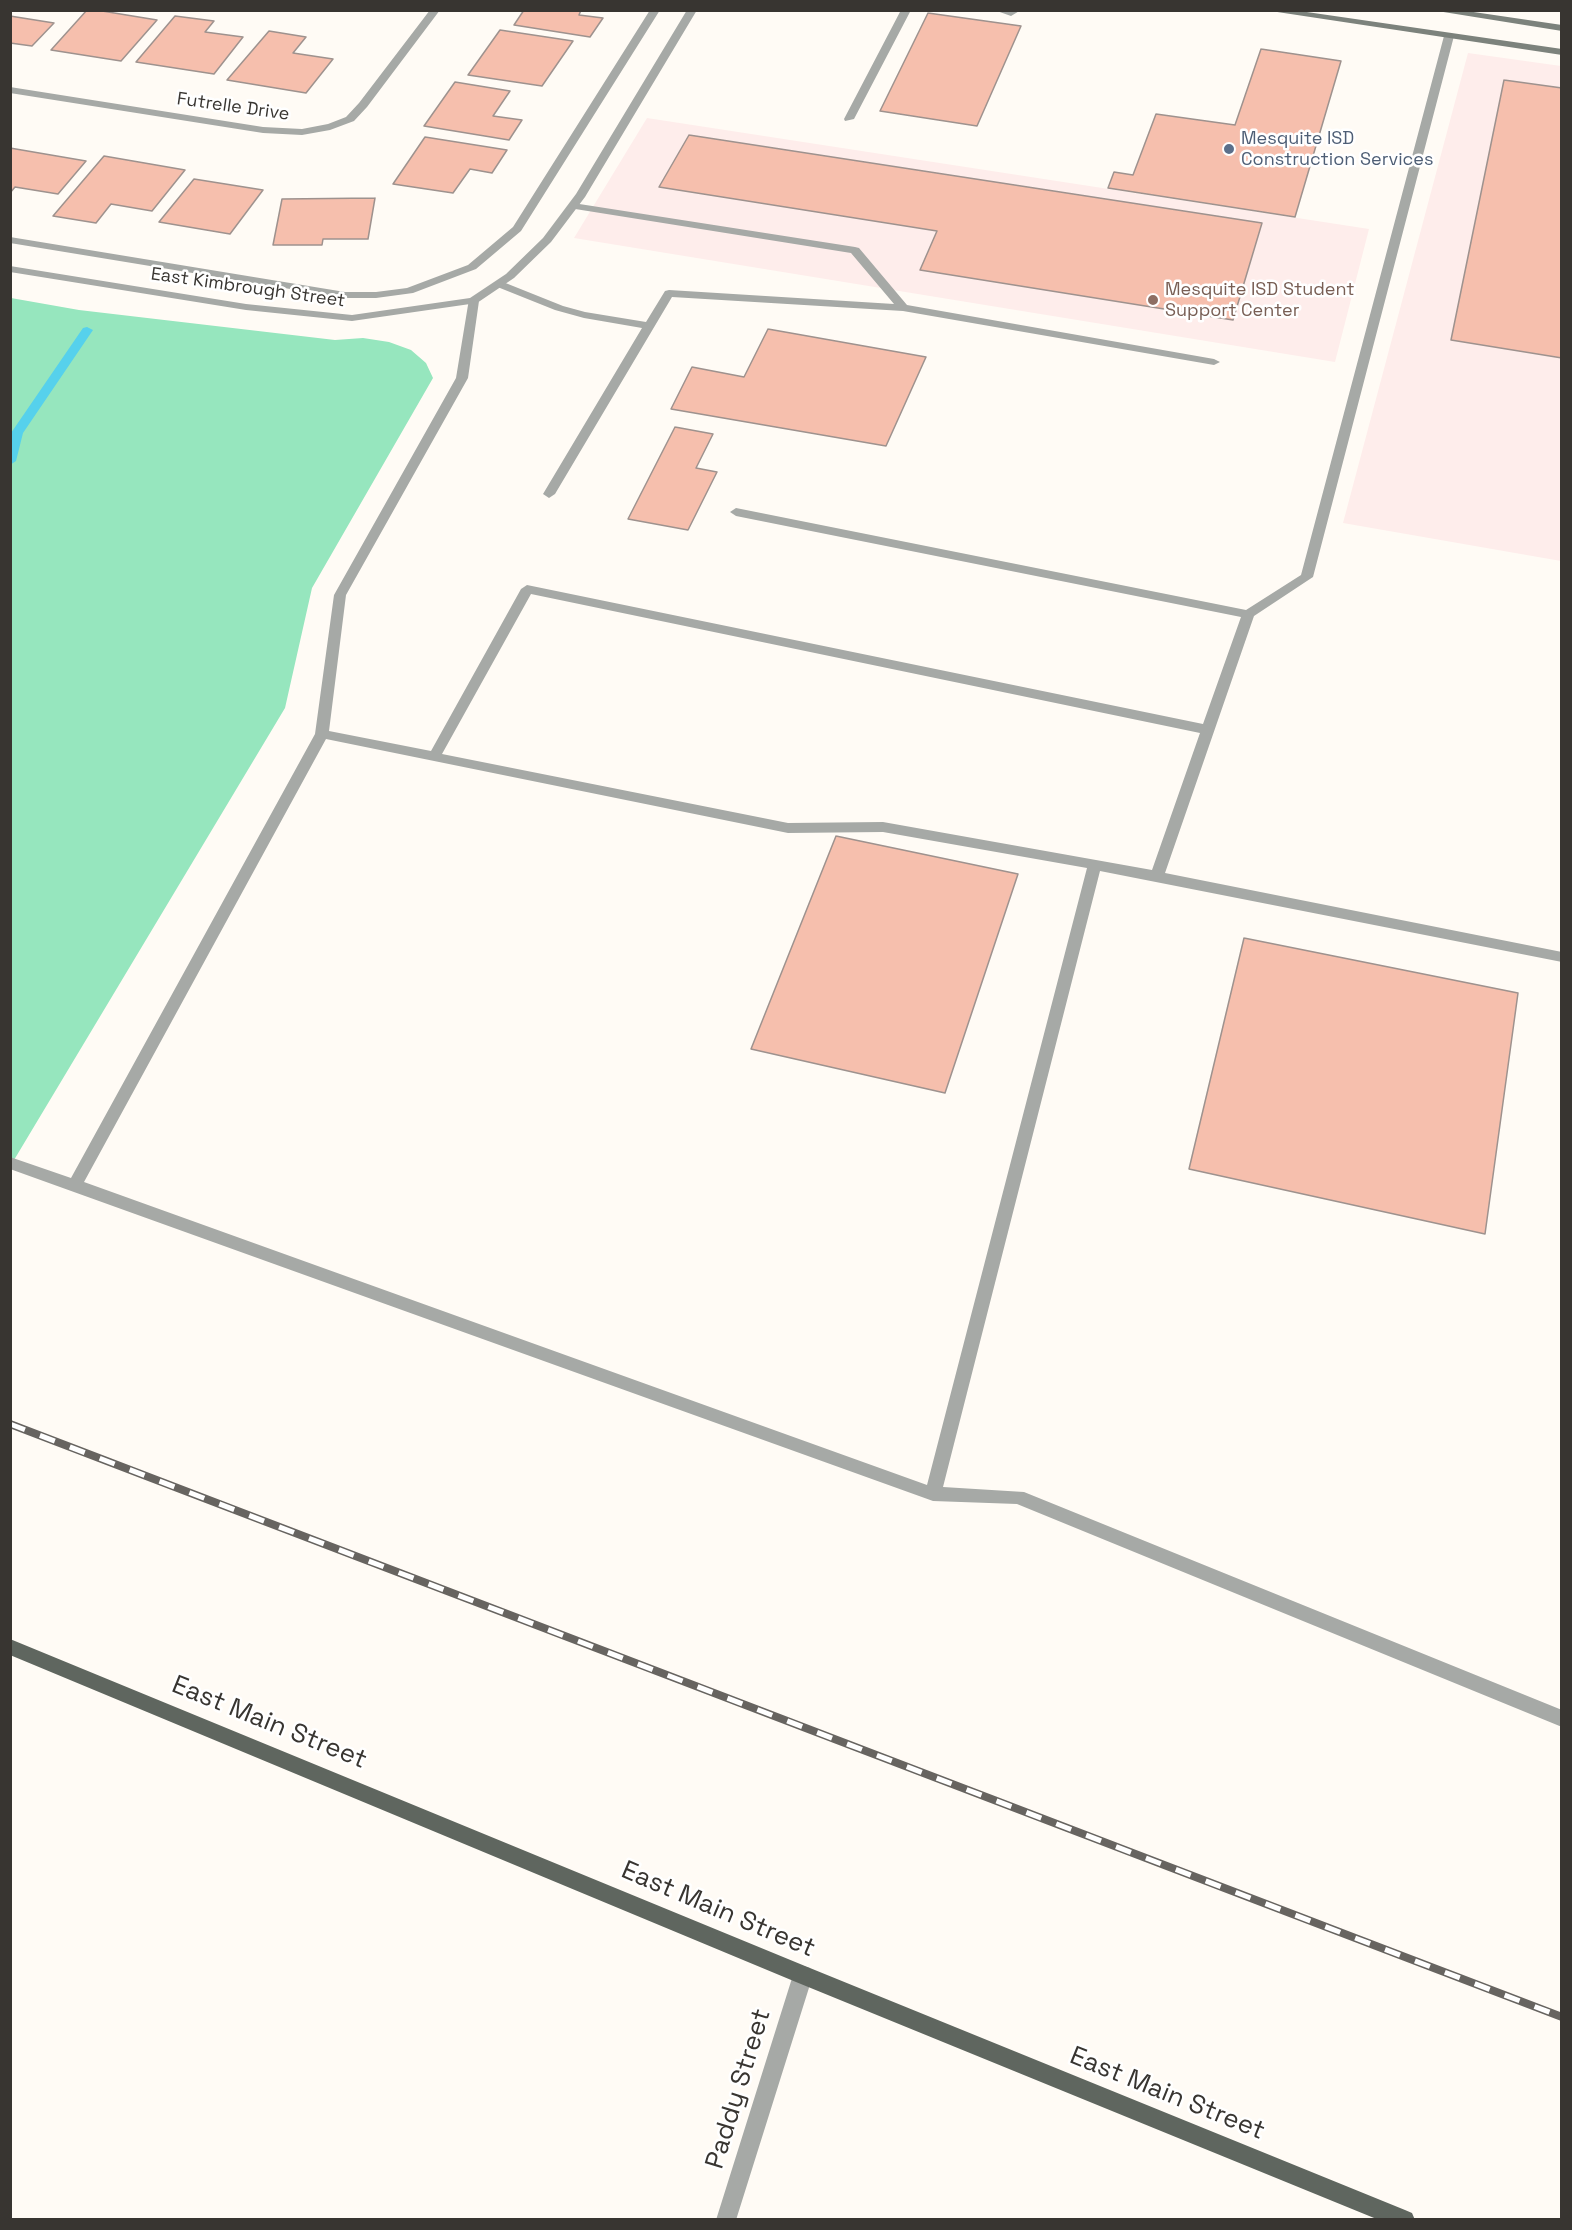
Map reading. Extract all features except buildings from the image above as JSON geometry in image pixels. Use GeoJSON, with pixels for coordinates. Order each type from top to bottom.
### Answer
{"type":"FeatureCollection","features":[{"type":"Feature","properties":{"kind":"main road"},"geometry":{"type":"LineString","coordinates":[[1269,10],[1562,52]]}},
{"type":"Feature","properties":{"kind":"main road"},"geometry":{"type":"LineString","coordinates":[[1436,10],[1474,13],[1562,28]]}},
{"type":"Feature","properties":{"kind":"main road"},"geometry":{"type":"LineString","coordinates":[[1468,39],[1474,13]]}},
{"type":"Feature","properties":{"kind":"main road","name":"East Main Street"},"geometry":{"type":"LineString","coordinates":[[10,1647],[803,1975],[1405,2220]]}},
{"type":"Feature","properties":{"kind":"street"},"geometry":{"type":"LineString","coordinates":[[10,240],[300,289],[356,295],[409,291],[472,267],[517,229],[655,10]]}},
{"type":"Feature","properties":{"kind":"street","name":"East Kimbrough Street"},"geometry":{"type":"LineString","coordinates":[[10,269],[246,307],[352,318],[473,301],[510,276],[547,240],[573,206],[692,10]]}},
{"type":"Feature","properties":{"kind":"street"},"geometry":{"type":"LineString","coordinates":[[849,119],[906,10]]}},
{"type":"Feature","properties":{"kind":"street"},"geometry":{"type":"LineString","coordinates":[[999,10],[1011,12],[1016,10]]}},
{"type":"Feature","properties":{"kind":"street","name":"Futrelle Drive"},"geometry":{"type":"LineString","coordinates":[[10,90],[263,130],[311,131],[350,119],[363,105],[432,11]]}},
{"type":"Feature","properties":{"kind":"street"},"geometry":{"type":"LineString","coordinates":[[1157,876],[1248,614],[1306,577],[1449,36]]}},
{"type":"Feature","properties":{"kind":"street"},"geometry":{"type":"LineString","coordinates":[[573,206],[855,250],[903,308]]}},
{"type":"Feature","properties":{"kind":"street"},"geometry":{"type":"LineString","coordinates":[[499,284],[559,308],[584,315],[650,326]]}},
{"type":"Feature","properties":{"kind":"street"},"geometry":{"type":"LineString","coordinates":[[549,494],[669,293],[903,308],[1214,362]]}},
{"type":"Feature","properties":{"kind":"street"},"geometry":{"type":"LineString","coordinates":[[75,1185],[322,734],[340,595],[462,378],[473,301]]}},
{"type":"Feature","properties":{"kind":"street"},"geometry":{"type":"LineString","coordinates":[[736,512],[1248,614]]}},
{"type":"Feature","properties":{"kind":"street"},"geometry":{"type":"LineString","coordinates":[[434,757],[527,589],[1208,730]]}},
{"type":"Feature","properties":{"kind":"street"},"geometry":{"type":"LineString","coordinates":[[322,734],[788,828],[883,827],[1157,876],[1562,957]]}},
{"type":"Feature","properties":{"kind":"street"},"geometry":{"type":"LineString","coordinates":[[933,1494],[1095,865]]}},
{"type":"Feature","properties":{"kind":"street"},"geometry":{"type":"LineString","coordinates":[[10,1163],[933,1494],[1018,1497],[1562,1719]]}},
{"type":"Feature","properties":{"kind":"street","name":"Paddy Street"},"geometry":{"type":"LineString","coordinates":[[726,2220],[803,1975]]}},
{"type":"Feature","properties":{"kind":"shaded area"},"geometry":{"type":"Polygon","coordinates":[[[1468,53],[1561,66],[1561,561],[1343,523],[1468,53]]]}},
{"type":"Feature","properties":{"kind":"shaded area","name":"Mesquite ISD Student Support Center"},"geometry":{"type":"Polygon","coordinates":[[[647,118],[1369,229],[1335,362],[574,238],[647,118]]]}},
{"type":"Feature","properties":{"kind":"green space"},"geometry":{"type":"Polygon","coordinates":[[[11,298],[79,310],[335,340],[363,338],[389,342],[411,350],[426,363],[433,378],[312,588],[285,708],[11,1165],[11,298]]]}},
{"type":"Feature","properties":{"kind":"waterway"},"geometry":{"type":"LineString","coordinates":[[10,461],[17,433],[87,330]]}},
{"type":"Feature","properties":{"kind":"railway"},"geometry":{"type":"LineString","coordinates":[[10,1424],[1562,2017]]}},
{"type":"Feature","properties":{"kind":"place","name":"Mesquite ISD Construction Services"},"geometry":{"type":"Point","coordinates":[1229,149]}},
{"type":"Feature","properties":{"kind":"place","name":"Mesquite ISD Student Support Center"},"geometry":{"type":"Point","coordinates":[1153,300]}}]}
